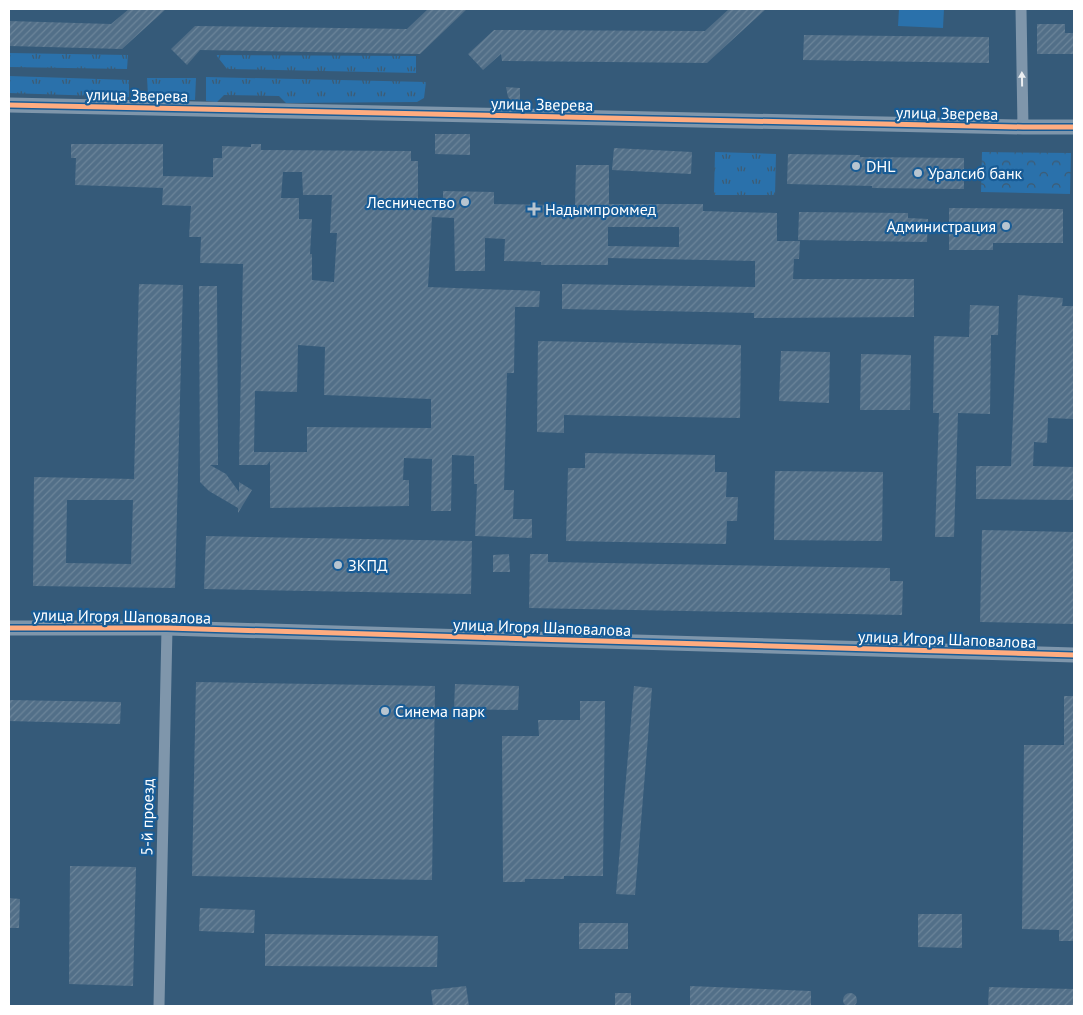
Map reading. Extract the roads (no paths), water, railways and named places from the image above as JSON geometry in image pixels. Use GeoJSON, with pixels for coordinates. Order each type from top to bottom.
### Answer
{"type":"FeatureCollection","features":[{"type":"Feature","properties":{"kind":"street"},"geometry":{"type":"LineString","coordinates":[[1021,9],[1022,127]]}},
{"type":"Feature","properties":{"kind":"street","name":"улица Зверева"},"geometry":{"type":"LineString","coordinates":[[9,105],[1074,127]]}},
{"type":"Feature","properties":{"kind":"street","name":"улица Игоря Шаповалова"},"geometry":{"type":"LineString","coordinates":[[9,628],[167,628],[1074,655]]}},
{"type":"Feature","properties":{"kind":"street","name":"5-й проезд"},"geometry":{"type":"LineString","coordinates":[[159,1006],[167,628]]}},
{"type":"Feature","properties":{"kind":"place","name":"DHL"},"geometry":{"type":"Point","coordinates":[856,166]}},
{"type":"Feature","properties":{"kind":"place","name":"Уралсиб банк"},"geometry":{"type":"Point","coordinates":[918,173]}},
{"type":"Feature","properties":{"kind":"place","name":"Лесничество"},"geometry":{"type":"Point","coordinates":[465,202]}},
{"type":"Feature","properties":{"kind":"place","name":"Надымпроммед"},"geometry":{"type":"Point","coordinates":[534,209]}},
{"type":"Feature","properties":{"kind":"place","name":"Администрация"},"geometry":{"type":"Point","coordinates":[1006,226]}},
{"type":"Feature","properties":{"kind":"place","name":"ЗКПД"},"geometry":{"type":"Point","coordinates":[338,565]}},
{"type":"Feature","properties":{"kind":"place","name":"Синема парк"},"geometry":{"type":"Point","coordinates":[385,711]}}]}
